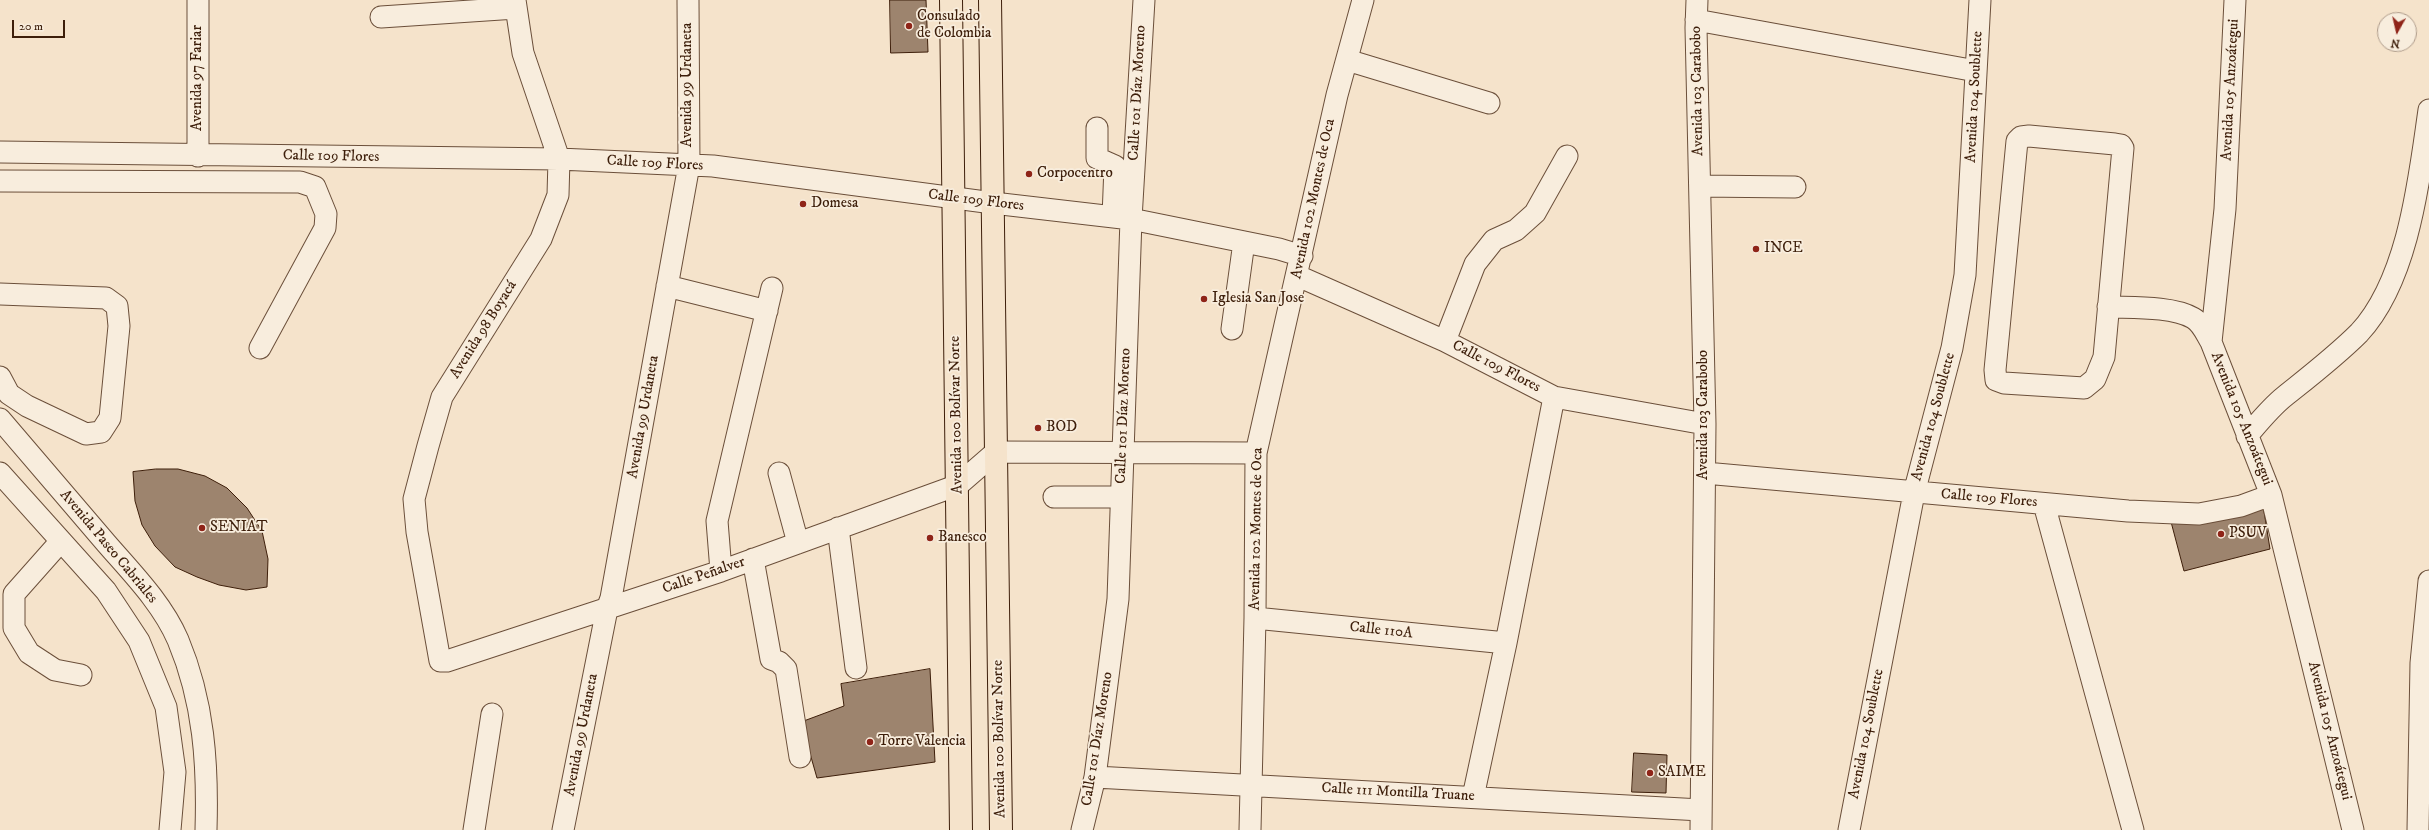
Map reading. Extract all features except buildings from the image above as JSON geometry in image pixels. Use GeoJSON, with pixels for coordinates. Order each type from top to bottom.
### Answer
{"type":"FeatureCollection","features":[{"type":"Feature","properties":{"kind":"main road","name":"Avenida 100 Bolívar Norte"},"geometry":{"type":"LineString","coordinates":[[951,0],[961,830]]}},
{"type":"Feature","properties":{"kind":"main road","name":"Avenida 100 Bolívar Norte"},"geometry":{"type":"LineString","coordinates":[[990,0],[1001,830]]}},
{"type":"Feature","properties":{"kind":"street","name":"Avenida 97 Fariar"},"geometry":{"type":"LineString","coordinates":[[198,0],[198,156]]}},
{"type":"Feature","properties":{"kind":"street","name":"Avenida 99 Urdaneta"},"geometry":{"type":"LineString","coordinates":[[563,830],[607,609],[611,598],[689,165],[688,0]]}},
{"type":"Feature","properties":{"kind":"street","name":"Calle 101 Díaz Moreno"},"geometry":{"type":"LineString","coordinates":[[1082,830],[1095,777],[1118,599],[1122,451],[1122,218],[1144,0]]}},
{"type":"Feature","properties":{"kind":"street","name":"Avenida 102 Montes de Oca"},"geometry":{"type":"LineString","coordinates":[[1250,830],[1255,618],[1256,453],[1347,60],[1363,0]]}},
{"type":"Feature","properties":{"kind":"street","name":"Avenida 104 Soublette"},"geometry":{"type":"LineString","coordinates":[[1849,830],[1914,493],[1952,348],[1965,275],[1980,0]]}},
{"type":"Feature","properties":{"kind":"street","name":"Avenida 105 Anzoátegui"},"geometry":{"type":"LineString","coordinates":[[2235,0],[2224,209],[2211,342],[2271,495],[2353,830]]}},
{"type":"Feature","properties":{"kind":"street"},"geometry":{"type":"LineString","coordinates":[[381,17],[515,4]]}},
{"type":"Feature","properties":{"kind":"street","name":"Avenida 98 Boyacá"},"geometry":{"type":"LineString","coordinates":[[446,661],[442,662],[439,659],[414,499],[442,397],[541,239],[558,195],[559,159],[523,53],[515,4]]}},
{"type":"Feature","properties":{"kind":"street"},"geometry":{"type":"LineString","coordinates":[[1697,10],[1976,71]]}},
{"type":"Feature","properties":{"kind":"street","name":"Avenida 103 Carabobo"},"geometry":{"type":"LineString","coordinates":[[1697,10],[1705,424],[1701,820]]}},
{"type":"Feature","properties":{"kind":"street"},"geometry":{"type":"LineString","coordinates":[[1347,60],[1489,103]]}},
{"type":"Feature","properties":{"kind":"street"},"geometry":{"type":"LineString","coordinates":[[2247,436],[2284,397],[2311,376],[2359,332],[2383,297],[2404,247],[2418,186],[2429,110]]}},
{"type":"Feature","properties":{"kind":"street"},"geometry":{"type":"LineString","coordinates":[[1097,128],[1097,158],[1115,166],[1122,218]]}},
{"type":"Feature","properties":{"kind":"street"},"geometry":{"type":"LineString","coordinates":[[2021,137],[2114,144],[2121,145],[2123,148],[2108,306],[2104,357],[2095,379],[2089,385],[2078,388],[2004,383],[1996,380],[1995,370],[2017,141],[2021,137]]}},
{"type":"Feature","properties":{"kind":"street","name":"Calle 109 Flores"},"geometry":{"type":"LineString","coordinates":[[0,152],[198,156],[559,159],[689,165],[1122,218],[1244,242],[1300,266],[1554,397],[1705,424]]}},
{"type":"Feature","properties":{"kind":"street"},"geometry":{"type":"LineString","coordinates":[[1445,341],[1475,264],[1494,240],[1516,230],[1535,213],[1567,156]]}},
{"type":"Feature","properties":{"kind":"street"},"geometry":{"type":"LineString","coordinates":[[0,182],[300,182],[316,187],[326,214],[325,228],[260,348]]}},
{"type":"Feature","properties":{"kind":"street"},"geometry":{"type":"LineString","coordinates":[[1700,186],[1795,187]]}},
{"type":"Feature","properties":{"kind":"street"},"geometry":{"type":"LineString","coordinates":[[1232,329],[1244,242]]}},
{"type":"Feature","properties":{"kind":"street"},"geometry":{"type":"LineString","coordinates":[[667,286],[767,311]]}},
{"type":"Feature","properties":{"kind":"street"},"geometry":{"type":"LineString","coordinates":[[720,571],[717,521],[772,288]]}},
{"type":"Feature","properties":{"kind":"street"},"geometry":{"type":"LineString","coordinates":[[0,294],[106,298],[117,306],[119,326],[110,418],[101,432],[86,434],[27,406],[9,394],[0,377]]}},
{"type":"Feature","properties":{"kind":"street"},"geometry":{"type":"LineString","coordinates":[[2108,306],[2181,313],[2194,318],[2200,324],[2211,342]]}},
{"type":"Feature","properties":{"kind":"street"},"geometry":{"type":"LineString","coordinates":[[1473,797],[1506,643],[1554,397]]}},
{"type":"Feature","properties":{"kind":"street","name":"Avenida Paseo Cabriales"},"geometry":{"type":"LineString","coordinates":[[0,419],[148,592],[177,639],[195,692],[204,732],[207,767],[206,830]]}},
{"type":"Feature","properties":{"kind":"street"},"geometry":{"type":"LineString","coordinates":[[958,485],[996,452],[1122,451],[1256,453]]}},
{"type":"Feature","properties":{"kind":"street","name":"Avenida Paseo Cabriales"},"geometry":{"type":"LineString","coordinates":[[0,473],[106,591],[139,641],[166,707],[175,772],[170,830]]}},
{"type":"Feature","properties":{"kind":"street"},"geometry":{"type":"LineString","coordinates":[[779,473],[798,543]]}},
{"type":"Feature","properties":{"kind":"street","name":"Calle 109 Flores"},"geometry":{"type":"LineString","coordinates":[[1704,473],[2044,504],[2199,514],[2242,506],[2271,495]]}},
{"type":"Feature","properties":{"kind":"street","name":"Calle Peñalver"},"geometry":{"type":"LineString","coordinates":[[446,661],[720,571],[958,485]]}},
{"type":"Feature","properties":{"kind":"street"},"geometry":{"type":"LineString","coordinates":[[1054,497],[1121,497]]}},
{"type":"Feature","properties":{"kind":"street"},"geometry":{"type":"LineString","coordinates":[[2044,504],[2133,830]]}},
{"type":"Feature","properties":{"kind":"street"},"geometry":{"type":"LineString","coordinates":[[838,528],[856,668]]}},
{"type":"Feature","properties":{"kind":"street"},"geometry":{"type":"LineString","coordinates":[[61,541],[14,594],[14,628],[29,653],[55,670],[81,674]]}},
{"type":"Feature","properties":{"kind":"street"},"geometry":{"type":"LineString","coordinates":[[753,559],[771,659],[779,662],[786,669],[800,756]]}},
{"type":"Feature","properties":{"kind":"street"},"geometry":{"type":"LineString","coordinates":[[2418,830],[2422,663],[2429,581]]}},
{"type":"Feature","properties":{"kind":"street","name":"Calle 110A"},"geometry":{"type":"LineString","coordinates":[[1255,618],[1506,643]]}},
{"type":"Feature","properties":{"kind":"street"},"geometry":{"type":"LineString","coordinates":[[474,830],[492,714]]}},
{"type":"Feature","properties":{"kind":"street","name":"Calle 111 Montilla Truane"},"geometry":{"type":"LineString","coordinates":[[1095,777],[1473,797],[1701,820]]}},
{"type":"Feature","properties":{"kind":"place","name":"Consulado de Colombia"},"geometry":{"type":"Point","coordinates":[909,26]}},
{"type":"Feature","properties":{"kind":"place","name":"Corpocentro"},"geometry":{"type":"Point","coordinates":[1029,174]}},
{"type":"Feature","properties":{"kind":"place","name":"Domesa"},"geometry":{"type":"Point","coordinates":[803,204]}},
{"type":"Feature","properties":{"kind":"place","name":"INCE"},"geometry":{"type":"Point","coordinates":[1756,249]}},
{"type":"Feature","properties":{"kind":"place","name":"Iglesia San Jose"},"geometry":{"type":"Point","coordinates":[1204,299]}},
{"type":"Feature","properties":{"kind":"place","name":"BOD"},"geometry":{"type":"Point","coordinates":[1038,428]}},
{"type":"Feature","properties":{"kind":"place","name":"SENIAT"},"geometry":{"type":"Point","coordinates":[202,528]}},
{"type":"Feature","properties":{"kind":"place","name":"PSUV"},"geometry":{"type":"Point","coordinates":[2221,534]}},
{"type":"Feature","properties":{"kind":"place","name":"Banesco"},"geometry":{"type":"Point","coordinates":[930,538]}},
{"type":"Feature","properties":{"kind":"place","name":"Torre Valencia"},"geometry":{"type":"Point","coordinates":[870,742]}},
{"type":"Feature","properties":{"kind":"place","name":"SAIME"},"geometry":{"type":"Point","coordinates":[1650,773]}}]}
